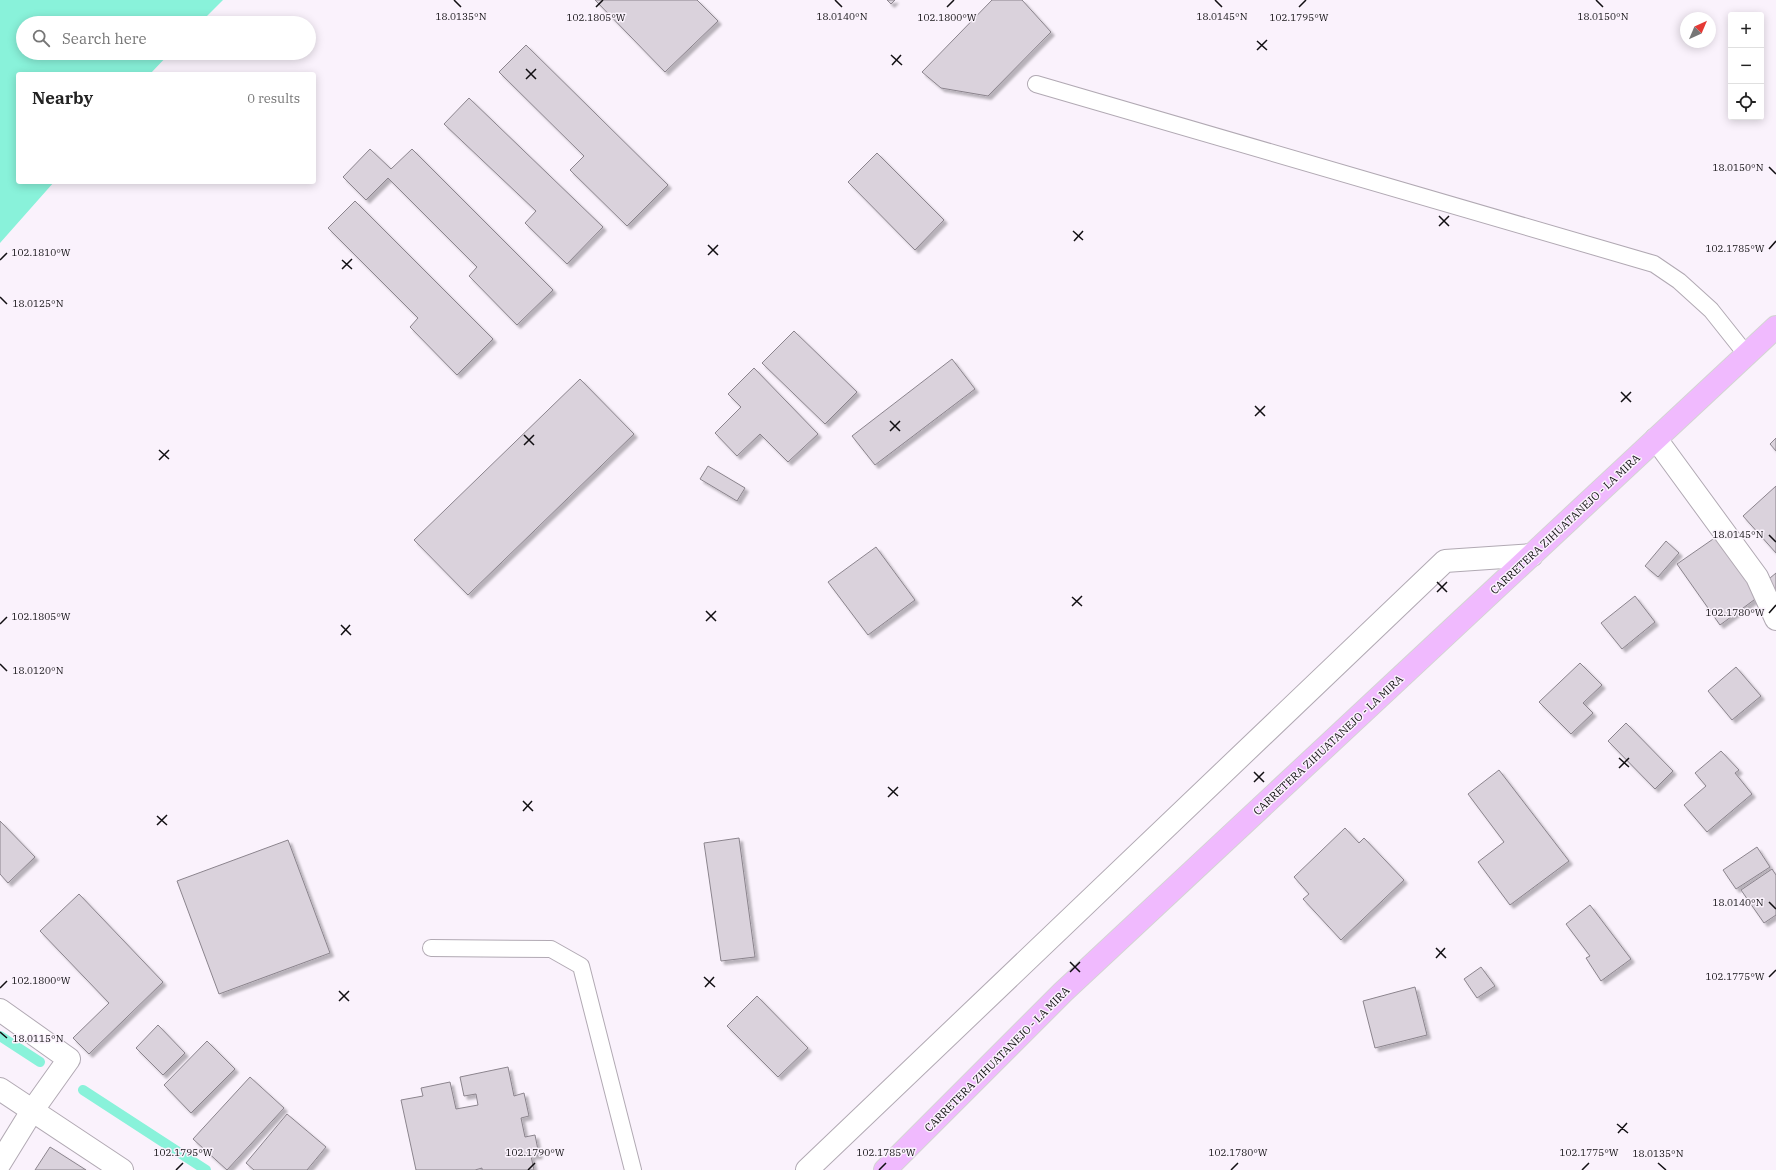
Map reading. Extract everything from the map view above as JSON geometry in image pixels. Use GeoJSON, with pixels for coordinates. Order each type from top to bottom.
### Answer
{"type":"FeatureCollection","features":[{"type":"Feature","properties":{"kind":"highway","name":"CARRETERA ZIHUATANEJO - LA MIRA"},"geometry":{"type":"LineString","coordinates":[[886,1170],[1063,992],[1776,327]]}},
{"type":"Feature","properties":{"kind":"street"},"geometry":{"type":"LineString","coordinates":[[1656,440],[1757,577],[1776,619]]}},
{"type":"Feature","properties":{"kind":"street"},"geometry":{"type":"LineString","coordinates":[[807,1170],[1445,561],[1532,555]]}},
{"type":"Feature","properties":{"kind":"street"},"geometry":{"type":"LineString","coordinates":[[0,1010],[69,1059],[32,1111],[0,1163]]}},
{"type":"Feature","properties":{"kind":"street"},"geometry":{"type":"LineString","coordinates":[[0,1089],[122,1170]]}},
{"type":"Feature","properties":{"kind":"lane"},"geometry":{"type":"LineString","coordinates":[[1036,84],[1654,264],[1679,281],[1711,310],[1746,354]]}},
{"type":"Feature","properties":{"kind":"lane"},"geometry":{"type":"LineString","coordinates":[[431,948],[551,949],[581,966],[633,1170]]}},
{"type":"Feature","properties":{"kind":"shaded area"},"geometry":{"type":"Polygon","coordinates":[[[0,0],[223,0],[207,16],[16,16],[16,60],[163,60],[152,72],[16,72],[16,184],[52,184],[0,243],[0,0]]]}},
{"type":"Feature","properties":{"kind":"building"},"geometry":{"type":"Polygon","coordinates":[[[595,0],[697,0],[718,21],[665,72],[595,0]]]}},
{"type":"Feature","properties":{"kind":"building"},"geometry":{"type":"Polygon","coordinates":[[[887,0],[895,0],[891,4],[887,0]]]}},
{"type":"Feature","properties":{"kind":"building"},"geometry":{"type":"Polygon","coordinates":[[[992,0],[1022,0],[1051,32],[988,96],[941,88],[922,72],[992,0]]]}},
{"type":"Feature","properties":{"kind":"building"},"geometry":{"type":"Polygon","coordinates":[[[526,45],[668,185],[627,226],[570,170],[584,156],[499,72],[526,45]]]}},
{"type":"Feature","properties":{"kind":"building"},"geometry":{"type":"Polygon","coordinates":[[[469,98],[603,227],[567,264],[525,223],[536,211],[444,124],[469,98]]]}},
{"type":"Feature","properties":{"kind":"building"},"geometry":{"type":"Polygon","coordinates":[[[370,149],[391,169],[412,149],[553,290],[517,325],[469,276],[477,267],[388,178],[366,200],[343,177],[370,149]]]}},
{"type":"Feature","properties":{"kind":"building"},"geometry":{"type":"Polygon","coordinates":[[[877,153],[944,220],[915,250],[848,182],[877,153]]]}},
{"type":"Feature","properties":{"kind":"building"},"geometry":{"type":"Polygon","coordinates":[[[355,201],[493,339],[457,375],[410,327],[418,318],[328,228],[355,201]]]}},
{"type":"Feature","properties":{"kind":"building"},"geometry":{"type":"Polygon","coordinates":[[[794,331],[857,392],[825,424],[762,363],[794,331]]]}},
{"type":"Feature","properties":{"kind":"building"},"geometry":{"type":"Polygon","coordinates":[[[952,359],[975,389],[875,465],[852,436],[952,359]]]}},
{"type":"Feature","properties":{"kind":"building"},"geometry":{"type":"Polygon","coordinates":[[[754,368],[818,434],[788,462],[760,434],[737,456],[715,433],[741,407],[728,394],[754,368]]]}},
{"type":"Feature","properties":{"kind":"building"},"geometry":{"type":"Polygon","coordinates":[[[580,379],[634,434],[468,595],[414,540],[580,379]]]}},
{"type":"Feature","properties":{"kind":"building"},"geometry":{"type":"Polygon","coordinates":[[[1776,438],[1776,451],[1770,444],[1776,438]]]}},
{"type":"Feature","properties":{"kind":"building"},"geometry":{"type":"Polygon","coordinates":[[[708,466],[745,488],[737,501],[700,479],[708,466]]]}},
{"type":"Feature","properties":{"kind":"building"},"geometry":{"type":"Polygon","coordinates":[[[1776,486],[1776,553],[1743,516],[1776,486]]]}},
{"type":"Feature","properties":{"kind":"building"},"geometry":{"type":"Polygon","coordinates":[[[1716,537],[1758,597],[1720,625],[1677,564],[1716,537]]]}},
{"type":"Feature","properties":{"kind":"building"},"geometry":{"type":"Polygon","coordinates":[[[1666,541],[1679,553],[1658,577],[1645,566],[1666,541]]]}},
{"type":"Feature","properties":{"kind":"building"},"geometry":{"type":"Polygon","coordinates":[[[876,547],[915,600],[868,635],[828,582],[876,547]]]}},
{"type":"Feature","properties":{"kind":"building"},"geometry":{"type":"Polygon","coordinates":[[[1776,573],[1776,597],[1764,583],[1776,573]]]}},
{"type":"Feature","properties":{"kind":"building"},"geometry":{"type":"Polygon","coordinates":[[[1635,596],[1655,622],[1622,649],[1601,623],[1635,596]]]}},
{"type":"Feature","properties":{"kind":"building"},"geometry":{"type":"Polygon","coordinates":[[[1580,663],[1602,685],[1583,703],[1593,713],[1571,734],[1539,702],[1580,663]]]}},
{"type":"Feature","properties":{"kind":"building"},"geometry":{"type":"Polygon","coordinates":[[[1736,667],[1761,696],[1732,720],[1708,691],[1736,667]]]}},
{"type":"Feature","properties":{"kind":"building"},"geometry":{"type":"Polygon","coordinates":[[[1626,723],[1673,771],[1655,789],[1608,741],[1626,723]]]}},
{"type":"Feature","properties":{"kind":"building"},"geometry":{"type":"Polygon","coordinates":[[[1721,751],[1739,770],[1735,773],[1752,794],[1707,832],[1684,805],[1706,786],[1695,773],[1721,751]]]}},
{"type":"Feature","properties":{"kind":"building"},"geometry":{"type":"Polygon","coordinates":[[[1499,770],[1569,861],[1510,905],[1478,862],[1504,842],[1468,794],[1499,770]]]}},
{"type":"Feature","properties":{"kind":"building"},"geometry":{"type":"Polygon","coordinates":[[[0,821],[35,857],[8,883],[0,874],[0,821]]]}},
{"type":"Feature","properties":{"kind":"building"},"geometry":{"type":"Polygon","coordinates":[[[1345,828],[1359,843],[1364,838],[1404,880],[1341,940],[1303,899],[1309,894],[1294,877],[1345,828]]]}},
{"type":"Feature","properties":{"kind":"building"},"geometry":{"type":"Polygon","coordinates":[[[739,838],[755,957],[721,961],[704,843],[739,838]]]}},
{"type":"Feature","properties":{"kind":"building"},"geometry":{"type":"Polygon","coordinates":[[[288,840],[330,953],[219,994],[177,881],[288,840]]]}},
{"type":"Feature","properties":{"kind":"building"},"geometry":{"type":"Polygon","coordinates":[[[1757,847],[1770,867],[1736,889],[1723,870],[1757,847]]]}},
{"type":"Feature","properties":{"kind":"building"},"geometry":{"type":"Polygon","coordinates":[[[1772,869],[1776,875],[1776,915],[1764,923],[1741,890],[1772,869]]]}},
{"type":"Feature","properties":{"kind":"building"},"geometry":{"type":"Polygon","coordinates":[[[79,894],[163,982],[89,1054],[73,1038],[109,1003],[40,931],[79,894]]]}},
{"type":"Feature","properties":{"kind":"building"},"geometry":{"type":"Polygon","coordinates":[[[1590,905],[1631,959],[1601,981],[1586,958],[1590,956],[1566,924],[1590,905]]]}},
{"type":"Feature","properties":{"kind":"building"},"geometry":{"type":"Polygon","coordinates":[[[1481,967],[1495,986],[1477,998],[1464,979],[1481,967]]]}},
{"type":"Feature","properties":{"kind":"building"},"geometry":{"type":"Polygon","coordinates":[[[1415,987],[1427,1035],[1375,1048],[1363,1001],[1415,987]]]}},
{"type":"Feature","properties":{"kind":"building"},"geometry":{"type":"Polygon","coordinates":[[[757,996],[808,1048],[778,1077],[727,1026],[757,996]]]}},
{"type":"Feature","properties":{"kind":"building"},"geometry":{"type":"Polygon","coordinates":[[[158,1025],[185,1053],[163,1075],[136,1048],[158,1025]]]}},
{"type":"Feature","properties":{"kind":"building"},"geometry":{"type":"Polygon","coordinates":[[[207,1041],[235,1069],[191,1113],[164,1085],[207,1041]]]}},
{"type":"Feature","properties":{"kind":"building"},"geometry":{"type":"Polygon","coordinates":[[[508,1067],[514,1096],[524,1093],[529,1116],[521,1118],[525,1137],[535,1135],[539,1155],[531,1156],[534,1170],[482,1170],[482,1168],[475,1170],[416,1170],[401,1100],[423,1096],[421,1088],[450,1082],[456,1109],[478,1105],[476,1094],[464,1096],[460,1077],[508,1067]]]}},
{"type":"Feature","properties":{"kind":"building"},"geometry":{"type":"Polygon","coordinates":[[[250,1077],[284,1108],[227,1170],[193,1139],[250,1077]]]}},
{"type":"Feature","properties":{"kind":"building"},"geometry":{"type":"Polygon","coordinates":[[[287,1114],[326,1147],[307,1170],[254,1170],[246,1163],[287,1114]]]}},
{"type":"Feature","properties":{"kind":"building"},"geometry":{"type":"Polygon","coordinates":[[[50,1147],[86,1170],[35,1170],[50,1147]]]}},
{"type":"Feature","properties":{"kind":"waterway"},"geometry":{"type":"LineString","coordinates":[[0,1036],[40,1062]]}},
{"type":"Feature","properties":{"kind":"waterway"},"geometry":{"type":"LineString","coordinates":[[83,1090],[206,1170]]}}]}
